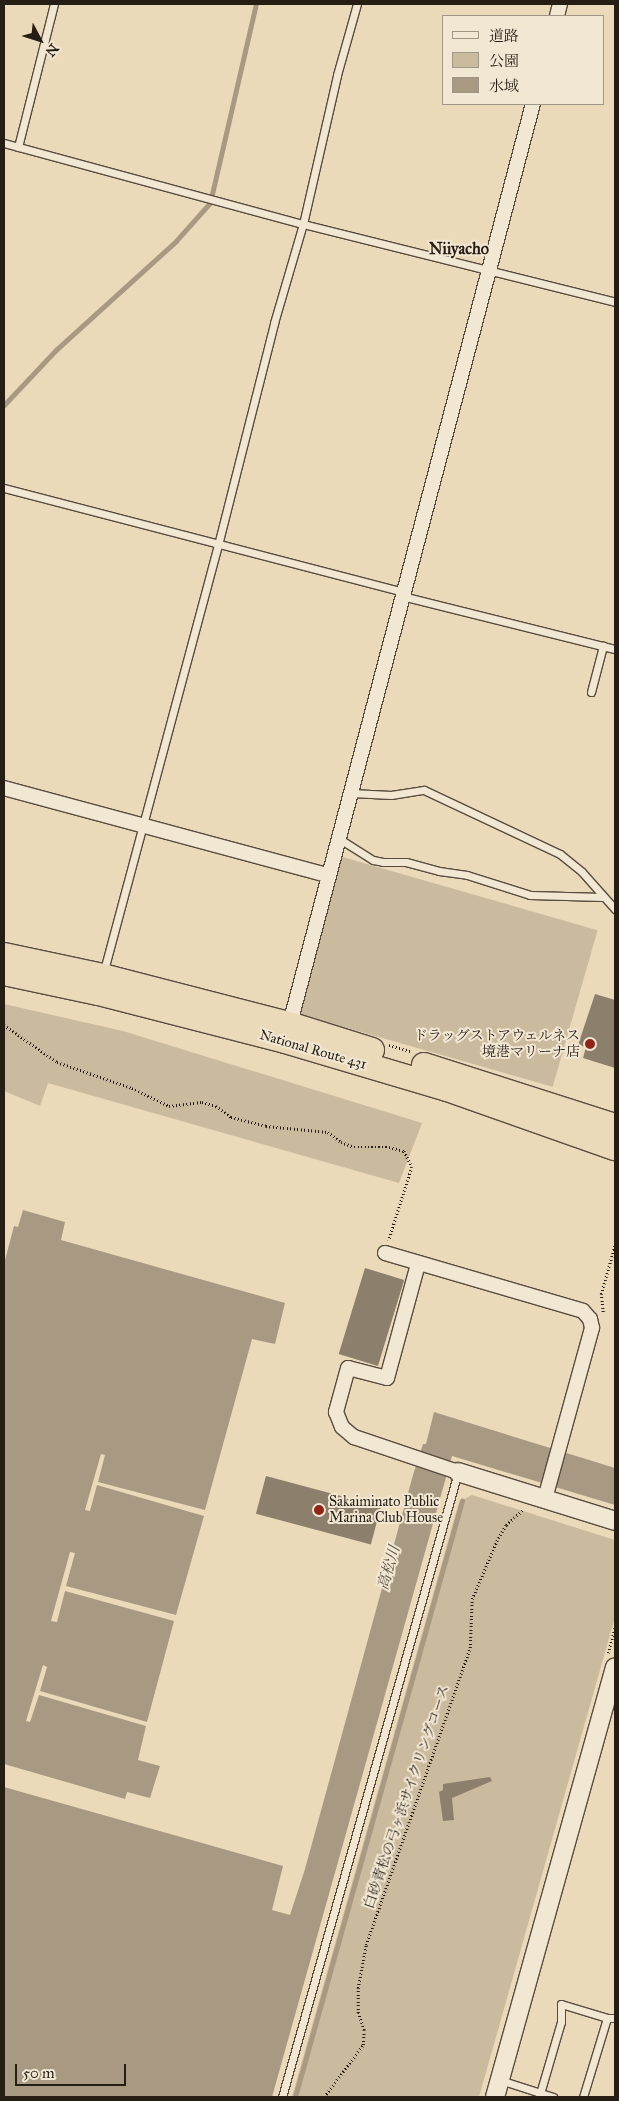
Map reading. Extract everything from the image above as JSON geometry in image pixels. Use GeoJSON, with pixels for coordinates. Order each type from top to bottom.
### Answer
{"type":"FeatureCollection","features":[{"type":"Feature","properties":{"kind":"highway","name":"National Route 431"},"geometry":{"type":"LineString","coordinates":[[4,955],[102,976],[287,1033],[542,1101],[615,1126]]}},
{"type":"Feature","properties":{"kind":"highway","name":"National Route 431"},"geometry":{"type":"LineString","coordinates":[[4,973],[287,1033],[615,1148]]}},
{"type":"Feature","properties":{"kind":"street"},"geometry":{"type":"LineString","coordinates":[[287,1033],[327,875],[351,793],[402,594],[533,105]]}},
{"type":"Feature","properties":{"kind":"street"},"geometry":{"type":"LineString","coordinates":[[4,788],[144,824],[327,875]]}},
{"type":"Feature","properties":{"kind":"street"},"geometry":{"type":"LineString","coordinates":[[384,1253],[583,1310],[590,1319],[592,1328],[547,1492]]}},
{"type":"Feature","properties":{"kind":"street"},"geometry":{"type":"LineString","coordinates":[[418,1264],[386,1378],[348,1368],[336,1412],[342,1427],[354,1437],[418,1460],[454,1471],[547,1492],[615,1521]]}},
{"type":"Feature","properties":{"kind":"street"},"geometry":{"type":"LineString","coordinates":[[497,2089],[615,1667]]}},
{"type":"Feature","properties":{"kind":"lane"},"geometry":{"type":"LineString","coordinates":[[18,147],[54,4]]}},
{"type":"Feature","properties":{"kind":"lane"},"geometry":{"type":"LineString","coordinates":[[102,976],[218,545],[274,324],[303,224],[337,75],[357,4]]}},
{"type":"Feature","properties":{"kind":"lane"},"geometry":{"type":"LineString","coordinates":[[4,143],[303,224],[615,302]]}},
{"type":"Feature","properties":{"kind":"lane"},"geometry":{"type":"LineString","coordinates":[[4,488],[615,649]]}},
{"type":"Feature","properties":{"kind":"lane"},"geometry":{"type":"LineString","coordinates":[[591,692],[603,646]]}},
{"type":"Feature","properties":{"kind":"lane"},"geometry":{"type":"LineString","coordinates":[[351,793],[391,795],[424,790],[560,854],[582,872],[615,909]]}},
{"type":"Feature","properties":{"kind":"lane"},"geometry":{"type":"LineString","coordinates":[[338,838],[372,860],[406,862],[439,871],[467,875],[530,895],[603,897]]}},
{"type":"Feature","properties":{"kind":"lane"},"geometry":{"type":"LineString","coordinates":[[282,2097],[454,1471]]}},
{"type":"Feature","properties":{"kind":"lane"},"geometry":{"type":"LineString","coordinates":[[540,2095],[561,2022],[561,2004],[611,2018],[583,2097]]}},
{"type":"Feature","properties":{"kind":"lane"},"geometry":{"type":"LineString","coordinates":[[497,2089],[553,2097]]}},
{"type":"Feature","properties":{"kind":"path"},"geometry":{"type":"LineString","coordinates":[[4,1025],[57,1062],[132,1088],[169,1106],[202,1102],[216,1106],[232,1117],[266,1126],[328,1132],[340,1142],[354,1147],[389,1148],[404,1151],[412,1167],[384,1253]]}},
{"type":"Feature","properties":{"kind":"path","name":"白砂青松の弓ヶ浜サイクリングコース"},"geometry":{"type":"LineString","coordinates":[[324,2097],[363,2045],[364,2030],[358,2013],[358,1988],[366,1945],[470,1648],[472,1600],[498,1538],[506,1525],[519,1516],[527,1505]]}},
{"type":"Feature","properties":{"kind":"green space"},"geometry":{"type":"Polygon","coordinates":[[[339,856],[598,930],[553,1087],[294,1013],[339,856]]]}},
{"type":"Feature","properties":{"kind":"green space"},"geometry":{"type":"Polygon","coordinates":[[[4,1004],[123,1031],[422,1123],[399,1183],[48,1083],[40,1106],[4,1091],[4,1004]]]}},
{"type":"Feature","properties":{"kind":"green space"},"geometry":{"type":"Polygon","coordinates":[[[472,1495],[615,1540],[615,1617],[479,2097],[292,2097],[459,1502],[472,1495]]]}},
{"type":"Feature","properties":{"kind":"water"},"geometry":{"type":"Polygon","coordinates":[[[23,1210],[65,1222],[61,1240],[285,1303],[275,1344],[252,1339],[205,1510],[98,1482],[105,1455],[101,1454],[85,1510],[90,1511],[97,1485],[204,1516],[176,1615],[66,1586],[75,1553],[70,1552],[51,1621],[57,1622],[65,1591],[174,1621],[147,1722],[40,1691],[47,1667],[43,1665],[26,1721],[30,1722],[39,1695],[146,1726],[138,1760],[160,1766],[150,1798],[127,1792],[125,1799],[4,1764],[4,1264],[14,1226],[18,1227],[23,1210]]]}},
{"type":"Feature","properties":{"kind":"water","name":"高松川"},"geometry":{"type":"Polygon","coordinates":[[[434,1412],[615,1468],[615,1505],[452,1456],[272,2097],[4,2097],[4,1787],[283,1866],[272,1910],[290,1915],[305,1869],[413,1475],[423,1444],[426,1444],[434,1412]]]}},
{"type":"Feature","properties":{"kind":"building"},"geometry":{"type":"Polygon","coordinates":[[[595,994],[615,1000],[615,1068],[583,1058],[586,1047],[578,1045],[595,994]]]}},
{"type":"Feature","properties":{"kind":"building"},"geometry":{"type":"Polygon","coordinates":[[[365,1268],[404,1280],[378,1366],[339,1354],[365,1268]]]}},
{"type":"Feature","properties":{"kind":"building","name":"Sakaiminato Public Marina Club House"},"geometry":{"type":"Polygon","coordinates":[[[266,1476],[381,1507],[371,1544],[256,1514],[266,1476]]]}},
{"type":"Feature","properties":{"kind":"building"},"geometry":{"type":"Polygon","coordinates":[[[490,1777],[492,1781],[452,1798],[454,1820],[443,1821],[439,1792],[443,1790],[443,1784],[490,1777]]]}},
{"type":"Feature","properties":{"kind":"waterway"},"geometry":{"type":"LineString","coordinates":[[4,405],[56,350],[176,241],[210,203],[256,4]]}},
{"type":"Feature","properties":{"kind":"waterway"},"geometry":{"type":"LineString","coordinates":[[295,2097],[462,1501]]}},
{"type":"Feature","properties":{"kind":"place","name":"ドラッグストアウェルネス 境港マリーナ店"},"geometry":{"type":"Point","coordinates":[590,1044]}},
{"type":"Feature","properties":{"kind":"place","name":"Sakaiminato Public Marina Club House"},"geometry":{"type":"Point","coordinates":[319,1510]}},
{"type":"Feature","properties":{"kind":"district","name":"Niiyacho"},"geometry":{"type":"Point","coordinates":[459,249]}}]}
